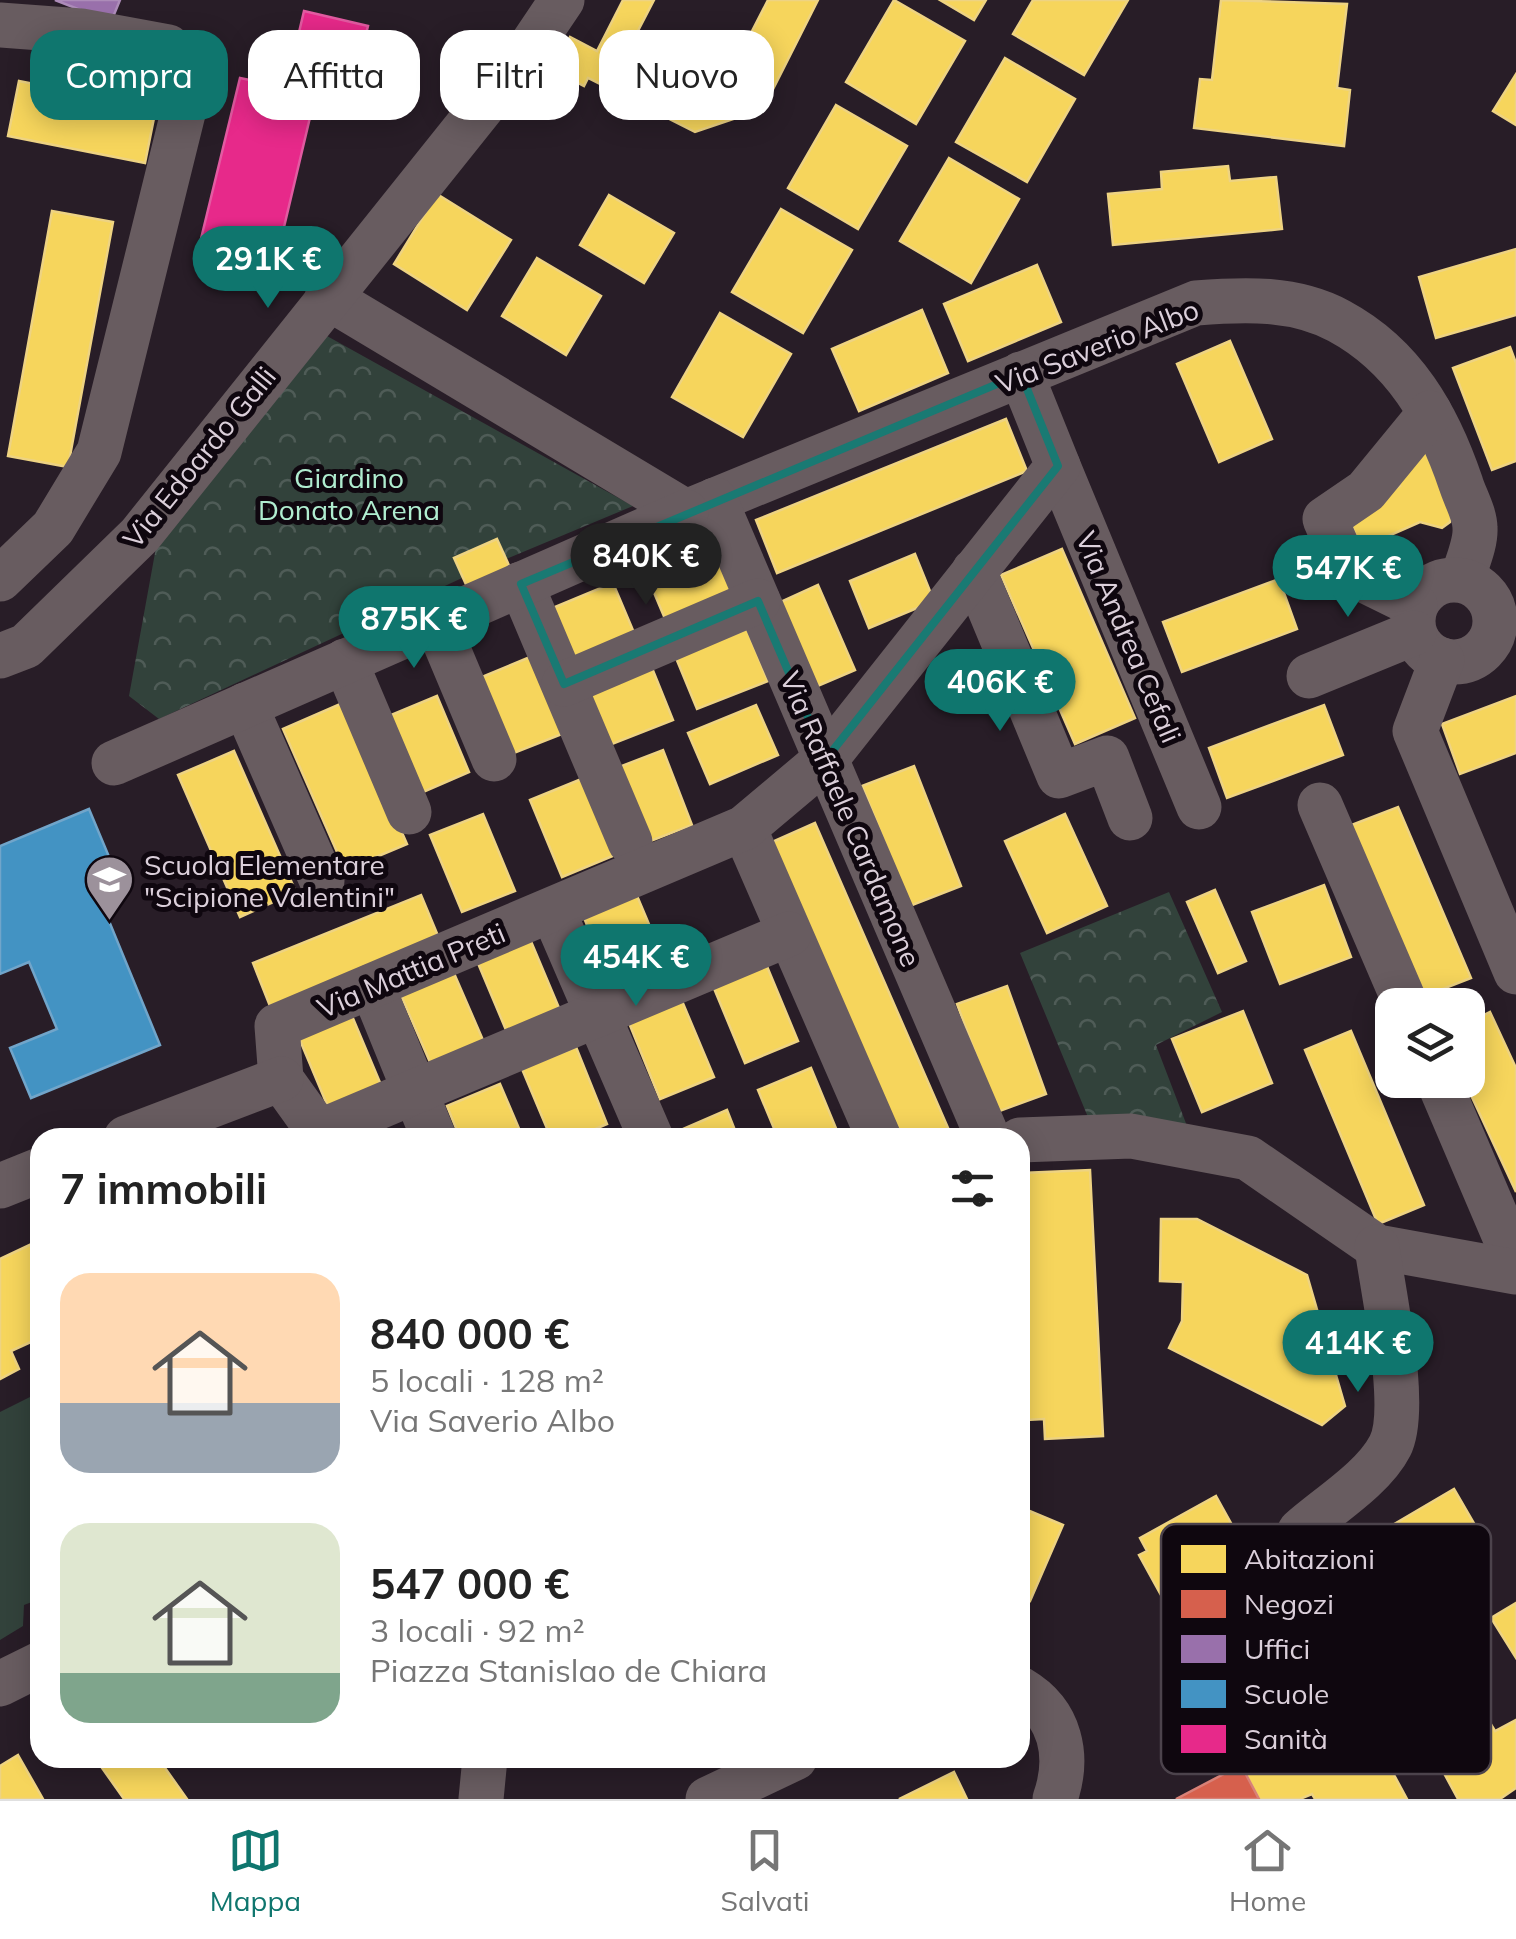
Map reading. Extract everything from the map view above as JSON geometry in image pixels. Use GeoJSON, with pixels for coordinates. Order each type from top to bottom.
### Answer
{"type":"FeatureCollection","features":[{"type":"Feature","properties":{"kind":"street","name":"Via Edoardo Galli"},"geometry":{"type":"LineString","coordinates":[[0,656],[26,646],[140,535],[326,297],[532,46],[562,0]]}},
{"type":"Feature","properties":{"kind":"street"},"geometry":{"type":"LineString","coordinates":[[0,25],[82,32],[168,47],[191,81],[99,452],[52,528],[0,579]]}},
{"type":"Feature","properties":{"kind":"street"},"geometry":{"type":"LineString","coordinates":[[326,297],[700,506]]}},
{"type":"Feature","properties":{"kind":"street","name":"Via Saverio Albo"},"geometry":{"type":"LineString","coordinates":[[114,763],[700,506],[1196,303],[1250,299],[1295,306],[1338,320],[1381,348],[1415,384],[1449,448],[1475,528],[1462,580]]}},
{"type":"Feature","properties":{"kind":"street","name":"Via Andrea Cefali"},"geometry":{"type":"LineString","coordinates":[[1021,374],[1199,808]]}},
{"type":"Feature","properties":{"kind":"street"},"geometry":{"type":"LineString","coordinates":[[1430,413],[1366,491],[1324,520],[1348,572],[1424,633],[1455,662],[1479,653],[1493,631],[1495,619],[1486,594],[1462,580],[1434,584],[1424,633],[1416,731],[1516,972]]}},
{"type":"Feature","properties":{"kind":"street","name":"Via Mattia Preti"},"geometry":{"type":"LineString","coordinates":[[281,1079],[277,1026],[744,828],[826,759],[1058,466]]}},
{"type":"Feature","properties":{"kind":"street","name":"Via Raffaele Cardamone"},"geometry":{"type":"LineString","coordinates":[[700,506],[758,602],[984,1128]]}},
{"type":"Feature","properties":{"kind":"street"},"geometry":{"type":"LineString","coordinates":[[974,571],[1058,776],[1107,758],[1130,818]]}},
{"type":"Feature","properties":{"kind":"street"},"geometry":{"type":"LineString","coordinates":[[521,584],[630,842]]}},
{"type":"Feature","properties":{"kind":"street"},"geometry":{"type":"LineString","coordinates":[[564,684],[758,602]]}},
{"type":"Feature","properties":{"kind":"street"},"geometry":{"type":"LineString","coordinates":[[436,621],[494,759]]}},
{"type":"Feature","properties":{"kind":"street"},"geometry":{"type":"LineString","coordinates":[[1309,676],[1424,633]]}},
{"type":"Feature","properties":{"kind":"street"},"geometry":{"type":"LineString","coordinates":[[345,661],[409,812]]}},
{"type":"Feature","properties":{"kind":"street"},"geometry":{"type":"LineString","coordinates":[[246,705],[322,881]]}},
{"type":"Feature","properties":{"kind":"street"},"geometry":{"type":"LineString","coordinates":[[1320,804],[1399,988]]}},
{"type":"Feature","properties":{"kind":"street"},"geometry":{"type":"LineString","coordinates":[[744,828],[875,1128]]}},
{"type":"Feature","properties":{"kind":"street"},"geometry":{"type":"LineString","coordinates":[[553,910],[597,1013],[634,1128]]}},
{"type":"Feature","properties":{"kind":"street"},"geometry":{"type":"LineString","coordinates":[[329,1128],[788,934]]}},
{"type":"Feature","properties":{"kind":"street"},"geometry":{"type":"LineString","coordinates":[[372,986],[430,1128]]}},
{"type":"Feature","properties":{"kind":"street"},"geometry":{"type":"LineString","coordinates":[[152,1128],[281,1079],[317,1128]]}},
{"type":"Feature","properties":{"kind":"street"},"geometry":{"type":"LineString","coordinates":[[1446,1098],[1516,1263]]}},
{"type":"Feature","properties":{"kind":"street"},"geometry":{"type":"LineString","coordinates":[[1030,1140],[1131,1136],[1248,1158],[1377,1247],[1516,1272]]}},
{"type":"Feature","properties":{"kind":"street"},"geometry":{"type":"LineString","coordinates":[[0,1186],[30,1174]]}},
{"type":"Feature","properties":{"kind":"street"},"geometry":{"type":"LineString","coordinates":[[1307,1524],[1378,1463],[1391,1444],[1397,1401],[1377,1247]]}},
{"type":"Feature","properties":{"kind":"street"},"geometry":{"type":"LineString","coordinates":[[0,1684],[30,1669]]}},
{"type":"Feature","properties":{"kind":"street"},"geometry":{"type":"LineString","coordinates":[[1030,1698],[1056,1724],[1062,1744],[1055,1799]]}},
{"type":"Feature","properties":{"kind":"street"},"geometry":{"type":"LineString","coordinates":[[481,1799],[484,1768]]}},
{"type":"Feature","properties":{"kind":"street"},"geometry":{"type":"LineString","coordinates":[[708,1799],[773,1768]]}},
{"type":"Feature","properties":{"kind":"highlighted area"},"geometry":{"type":"Polygon","coordinates":[[[1021,374],[1058,466],[826,759],[758,601],[564,684],[521,584],[1021,374]]]}},
{"type":"Feature","properties":{"kind":"green space","name":"Giardino Donato Arena"},"geometry":{"type":"Polygon","coordinates":[[[318,331],[633,506],[506,559],[497,539],[455,558],[462,578],[159,719],[129,696],[159,531],[318,331]]]}},
{"type":"Feature","properties":{"kind":"green space"},"geometry":{"type":"Polygon","coordinates":[[[1169,892],[1222,1012],[1156,1045],[1187,1126],[1090,1122],[1020,953],[1169,892]]]}},
{"type":"Feature","properties":{"kind":"green space"},"geometry":{"type":"Polygon","coordinates":[[[30,1397],[30,1603],[24,1605],[23,1626],[0,1640],[0,1412],[30,1397]]]}},
{"type":"Feature","properties":{"kind":"building: Abitazioni"},"geometry":{"type":"Polygon","coordinates":[[[623,0],[654,0],[638,30],[608,30],[623,0]]]}},
{"type":"Feature","properties":{"kind":"building: Abitazioni"},"geometry":{"type":"Polygon","coordinates":[[[768,0],[818,0],[774,87],[774,30],[753,30],[768,0]]]}},
{"type":"Feature","properties":{"kind":"building: Abitazioni"},"geometry":{"type":"Polygon","coordinates":[[[894,0],[965,41],[916,124],[846,82],[894,0]]]}},
{"type":"Feature","properties":{"kind":"building: Abitazioni"},"geometry":{"type":"Polygon","coordinates":[[[940,0],[986,0],[974,20],[940,0]]]}},
{"type":"Feature","properties":{"kind":"building: Abitazioni"},"geometry":{"type":"Polygon","coordinates":[[[1033,0],[1128,0],[1084,75],[1013,34],[1033,0]]]}},
{"type":"Feature","properties":{"kind":"building: Abitazioni"},"geometry":{"type":"Polygon","coordinates":[[[1221,0],[1347,4],[1337,88],[1350,90],[1344,146],[1194,128],[1200,79],[1212,80],[1221,0]]]}},
{"type":"Feature","properties":{"kind":"building: Abitazioni"},"geometry":{"type":"Polygon","coordinates":[[[579,42],[597,51],[599,47],[599,84],[588,78],[584,86],[579,83],[579,42]]]}},
{"type":"Feature","properties":{"kind":"building: Abitazioni"},"geometry":{"type":"Polygon","coordinates":[[[1005,58],[1075,99],[1027,182],[956,142],[1005,58]]]}},
{"type":"Feature","properties":{"kind":"building: Abitazioni"},"geometry":{"type":"Polygon","coordinates":[[[1516,74],[1516,125],[1493,111],[1516,74]]]}},
{"type":"Feature","properties":{"kind":"building: Abitazioni"},"geometry":{"type":"Polygon","coordinates":[[[19,81],[30,83],[30,120],[154,120],[145,163],[8,136],[19,81]]]}},
{"type":"Feature","properties":{"kind":"building: Abitazioni"},"geometry":{"type":"Polygon","coordinates":[[[836,105],[907,146],[858,229],[788,188],[836,105]]]}},
{"type":"Feature","properties":{"kind":"building: Abitazioni"},"geometry":{"type":"Polygon","coordinates":[[[671,120],[730,120],[695,132],[671,120]]]}},
{"type":"Feature","properties":{"kind":"building: Abitazioni"},"geometry":{"type":"Polygon","coordinates":[[[949,158],[1019,199],[971,283],[900,241],[949,158]]]}},
{"type":"Feature","properties":{"kind":"building: Abitazioni"},"geometry":{"type":"Polygon","coordinates":[[[1228,166],[1230,181],[1276,177],[1282,229],[1113,245],[1108,194],[1162,189],[1161,172],[1228,166]]]}},
{"type":"Feature","properties":{"kind":"building: Abitazioni"},"geometry":{"type":"Polygon","coordinates":[[[437,194],[511,240],[467,310],[394,264],[437,194]]]}},
{"type":"Feature","properties":{"kind":"building: Abitazioni"},"geometry":{"type":"Polygon","coordinates":[[[609,195],[674,233],[644,283],[580,245],[609,195]]]}},
{"type":"Feature","properties":{"kind":"building: Abitazioni"},"geometry":{"type":"Polygon","coordinates":[[[781,209],[852,250],[803,333],[732,292],[781,209]]]}},
{"type":"Feature","properties":{"kind":"building: Abitazioni"},"geometry":{"type":"Polygon","coordinates":[[[52,211],[113,222],[68,467],[8,456],[52,211]]]}},
{"type":"Feature","properties":{"kind":"building: Abitazioni"},"geometry":{"type":"Polygon","coordinates":[[[1516,249],[1516,315],[1436,338],[1419,277],[1516,249]]]}},
{"type":"Feature","properties":{"kind":"building: Abitazioni"},"geometry":{"type":"Polygon","coordinates":[[[537,258],[601,296],[566,355],[502,316],[537,258]]]}},
{"type":"Feature","properties":{"kind":"building: Abitazioni"},"geometry":{"type":"Polygon","coordinates":[[[1037,265],[1061,322],[968,361],[944,304],[1037,265]]]}},
{"type":"Feature","properties":{"kind":"building: Abitazioni"},"geometry":{"type":"Polygon","coordinates":[[[922,310],[948,373],[859,411],[832,349],[922,310]]]}},
{"type":"Feature","properties":{"kind":"building: Abitazioni"},"geometry":{"type":"Polygon","coordinates":[[[720,313],[791,354],[743,437],[672,397],[720,313]]]}},
{"type":"Feature","properties":{"kind":"building: Abitazioni"},"geometry":{"type":"Polygon","coordinates":[[[1230,341],[1272,439],[1219,462],[1177,364],[1230,341]]]}},
{"type":"Feature","properties":{"kind":"building: Abitazioni"},"geometry":{"type":"Polygon","coordinates":[[[1510,347],[1516,363],[1516,461],[1492,470],[1453,368],[1510,347]]]}},
{"type":"Feature","properties":{"kind":"building: Abitazioni"},"geometry":{"type":"Polygon","coordinates":[[[1006,419],[1027,471],[777,573],[756,520],[1006,419]]]}},
{"type":"Feature","properties":{"kind":"building: Abitazioni"},"geometry":{"type":"Polygon","coordinates":[[[1427,450],[1452,509],[1450,522],[1442,528],[1420,522],[1361,548],[1345,509],[1400,486],[1391,466],[1427,450]]]}},
{"type":"Feature","properties":{"kind":"building: Abitazioni"},"geometry":{"type":"Polygon","coordinates":[[[497,539],[512,572],[469,591],[454,558],[497,539]]]}},
{"type":"Feature","properties":{"kind":"building: Abitazioni"},"geometry":{"type":"Polygon","coordinates":[[[715,541],[736,592],[666,621],[644,569],[715,541]]]}},
{"type":"Feature","properties":{"kind":"building: Abitazioni"},"geometry":{"type":"Polygon","coordinates":[[[1062,549],[1135,718],[1075,744],[1001,575],[1062,549]]]}},
{"type":"Feature","properties":{"kind":"building: Abitazioni"},"geometry":{"type":"Polygon","coordinates":[[[915,554],[934,601],[869,628],[850,581],[915,554]]]}},
{"type":"Feature","properties":{"kind":"building: Abitazioni"},"geometry":{"type":"Polygon","coordinates":[[[1279,579],[1297,629],[1182,672],[1163,622],[1279,579]]]}},
{"type":"Feature","properties":{"kind":"building: Abitazioni"},"geometry":{"type":"Polygon","coordinates":[[[613,583],[635,635],[564,663],[543,612],[613,583]]]}},
{"type":"Feature","properties":{"kind":"building: Abitazioni"},"geometry":{"type":"Polygon","coordinates":[[[818,585],[855,670],[808,690],[772,606],[818,585]]]}},
{"type":"Feature","properties":{"kind":"building: Abitazioni"},"geometry":{"type":"Polygon","coordinates":[[[747,629],[768,681],[697,709],[676,658],[747,629]]]}},
{"type":"Feature","properties":{"kind":"building: Abitazioni"},"geometry":{"type":"Polygon","coordinates":[[[535,655],[567,732],[514,753],[482,677],[535,655]]]}},
{"type":"Feature","properties":{"kind":"building: Abitazioni"},"geometry":{"type":"Polygon","coordinates":[[[652,668],[673,720],[602,748],[581,697],[652,668]]]}},
{"type":"Feature","properties":{"kind":"building: Abitazioni"},"geometry":{"type":"Polygon","coordinates":[[[437,696],[469,772],[416,795],[384,718],[437,696]]]}},
{"type":"Feature","properties":{"kind":"building: Abitazioni"},"geometry":{"type":"Polygon","coordinates":[[[1516,696],[1516,753],[1460,774],[1442,724],[1516,696]]]}},
{"type":"Feature","properties":{"kind":"building: Abitazioni"},"geometry":{"type":"Polygon","coordinates":[[[345,702],[407,844],[345,870],[283,729],[345,702]]]}},
{"type":"Feature","properties":{"kind":"building: Abitazioni"},"geometry":{"type":"Polygon","coordinates":[[[756,705],[778,755],[710,784],[688,733],[756,705]]]}},
{"type":"Feature","properties":{"kind":"building: Abitazioni"},"geometry":{"type":"Polygon","coordinates":[[[1324,705],[1343,755],[1227,798],[1209,748],[1324,705]]]}},
{"type":"Feature","properties":{"kind":"building: Abitazioni"},"geometry":{"type":"Polygon","coordinates":[[[663,750],[692,825],[643,844],[614,769],[663,750]]]}},
{"type":"Feature","properties":{"kind":"building: Abitazioni"},"geometry":{"type":"Polygon","coordinates":[[[234,751],[296,892],[240,917],[178,775],[234,751]]]}},
{"type":"Feature","properties":{"kind":"building: Abitazioni"},"geometry":{"type":"Polygon","coordinates":[[[914,766],[961,886],[910,906],[862,786],[914,766]]]}},
{"type":"Feature","properties":{"kind":"building: Abitazioni"},"geometry":{"type":"Polygon","coordinates":[[[584,778],[615,855],[562,877],[530,800],[584,778]]]}},
{"type":"Feature","properties":{"kind":"building: Abitazioni"},"geometry":{"type":"Polygon","coordinates":[[[1398,807],[1471,978],[1445,988],[1421,988],[1349,826],[1398,807]]]}},
{"type":"Feature","properties":{"kind":"building: Abitazioni"},"geometry":{"type":"Polygon","coordinates":[[[483,814],[515,891],[462,912],[430,835],[483,814]]]}},
{"type":"Feature","properties":{"kind":"building: Abitazioni"},"geometry":{"type":"Polygon","coordinates":[[[1065,814],[1107,906],[1047,933],[1005,841],[1065,814]]]}},
{"type":"Feature","properties":{"kind":"building: Abitazioni"},"geometry":{"type":"Polygon","coordinates":[[[815,823],[948,1128],[894,1128],[770,843],[815,823]]]}},
{"type":"Feature","properties":{"kind":"building: Abitazioni"},"geometry":{"type":"Polygon","coordinates":[[[1324,885],[1351,957],[1280,984],[1252,912],[1324,885]]]}},
{"type":"Feature","properties":{"kind":"building: Abitazioni"},"geometry":{"type":"Polygon","coordinates":[[[1215,890],[1246,961],[1218,973],[1187,902],[1215,890]]]}},
{"type":"Feature","properties":{"kind":"building: Abitazioni"},"geometry":{"type":"Polygon","coordinates":[[[635,891],[667,967],[614,990],[582,913],[635,891]]]}},
{"type":"Feature","properties":{"kind":"building: Abitazioni"},"geometry":{"type":"Polygon","coordinates":[[[421,895],[441,943],[272,1011],[253,963],[421,895]]]}},
{"type":"Feature","properties":{"kind":"building: Abitazioni"},"geometry":{"type":"Polygon","coordinates":[[[530,939],[562,1015],[509,1037],[477,961],[530,939]]]}},
{"type":"Feature","properties":{"kind":"building: Abitazioni"},"geometry":{"type":"Polygon","coordinates":[[[766,964],[798,1041],[745,1063],[713,986],[766,964]]]}},
{"type":"Feature","properties":{"kind":"building: Abitazioni"},"geometry":{"type":"Polygon","coordinates":[[[453,971],[486,1047],[433,1069],[400,993],[453,971]]]}},
{"type":"Feature","properties":{"kind":"building: Abitazioni"},"geometry":{"type":"Polygon","coordinates":[[[1007,986],[1046,1094],[997,1112],[957,1004],[1007,986]]]}},
{"type":"Feature","properties":{"kind":"building: Abitazioni"},"geometry":{"type":"Polygon","coordinates":[[[682,1001],[714,1077],[660,1099],[629,1023],[682,1001]]]}},
{"type":"Feature","properties":{"kind":"building: Abitazioni"},"geometry":{"type":"Polygon","coordinates":[[[1243,1011],[1272,1083],[1202,1112],[1172,1039],[1243,1011]]]}},
{"type":"Feature","properties":{"kind":"building: Abitazioni"},"geometry":{"type":"Polygon","coordinates":[[[1490,1012],[1516,1068],[1516,1192],[1472,1098],[1485,1098],[1485,1014],[1490,1012]]]}},
{"type":"Feature","properties":{"kind":"building: Abitazioni"},"geometry":{"type":"Polygon","coordinates":[[[352,1016],[384,1092],[331,1114],[299,1038],[352,1016]]]}},
{"type":"Feature","properties":{"kind":"building: Abitazioni"},"geometry":{"type":"Polygon","coordinates":[[[1351,1031],[1375,1088],[1375,1098],[1379,1098],[1424,1205],[1378,1224],[1305,1050],[1351,1031]]]}},
{"type":"Feature","properties":{"kind":"building: Abitazioni"},"geometry":{"type":"Polygon","coordinates":[[[576,1047],[607,1124],[598,1128],[547,1128],[522,1069],[576,1047]]]}},
{"type":"Feature","properties":{"kind":"building: Abitazioni"},"geometry":{"type":"Polygon","coordinates":[[[811,1068],[836,1128],[774,1128],[758,1090],[811,1068]]]}},
{"type":"Feature","properties":{"kind":"building: Abitazioni"},"geometry":{"type":"Polygon","coordinates":[[[500,1084],[519,1128],[456,1128],[447,1106],[500,1084]]]}},
{"type":"Feature","properties":{"kind":"building: Abitazioni"},"geometry":{"type":"Polygon","coordinates":[[[727,1110],[734,1128],[686,1128],[727,1110]]]}},
{"type":"Feature","properties":{"kind":"building: Abitazioni"},"geometry":{"type":"Polygon","coordinates":[[[1090,1170],[1103,1436],[1045,1439],[1044,1419],[1030,1420],[1030,1173],[1090,1170]]]}},
{"type":"Feature","properties":{"kind":"building: Abitazioni"},"geometry":{"type":"Polygon","coordinates":[[[1161,1219],[1197,1219],[1307,1275],[1345,1406],[1322,1425],[1169,1348],[1182,1321],[1183,1282],[1160,1281],[1161,1219]]]}},
{"type":"Feature","properties":{"kind":"building: Abitazioni"},"geometry":{"type":"Polygon","coordinates":[[[30,1245],[30,1342],[11,1351],[19,1369],[0,1379],[0,1259],[30,1245]]]}},
{"type":"Feature","properties":{"kind":"building: Abitazioni"},"geometry":{"type":"Polygon","coordinates":[[[1454,1489],[1474,1524],[1394,1524],[1454,1489]]]}},
{"type":"Feature","properties":{"kind":"building: Abitazioni"},"geometry":{"type":"Polygon","coordinates":[[[1216,1496],[1231,1524],[1165,1524],[1216,1496]]]}},
{"type":"Feature","properties":{"kind":"building: Abitazioni"},"geometry":{"type":"Polygon","coordinates":[[[1030,1511],[1063,1525],[1030,1601],[1030,1511]]]}},
{"type":"Feature","properties":{"kind":"building: Abitazioni"},"geometry":{"type":"Polygon","coordinates":[[[1161,1526],[1161,1595],[1139,1555],[1147,1551],[1140,1538],[1161,1526]]]}},
{"type":"Feature","properties":{"kind":"building: Abitazioni"},"geometry":{"type":"Polygon","coordinates":[[[1516,1603],[1516,1658],[1491,1618],[1516,1603]]]}},
{"type":"Feature","properties":{"kind":"building: Abitazioni"},"geometry":{"type":"Polygon","coordinates":[[[1516,1720],[1516,1788],[1500,1799],[1458,1799],[1444,1774],[1491,1774],[1491,1724],[1495,1731],[1516,1720]]]}},
{"type":"Feature","properties":{"kind":"building: Abitazioni"},"geometry":{"type":"Polygon","coordinates":[[[18,1755],[43,1799],[0,1799],[0,1766],[18,1755]]]}},
{"type":"Feature","properties":{"kind":"building: Abitazioni"},"geometry":{"type":"Polygon","coordinates":[[[102,1768],[165,1768],[187,1799],[124,1799],[102,1768]]]}},
{"type":"Feature","properties":{"kind":"building: Abitazioni"},"geometry":{"type":"Polygon","coordinates":[[[954,1772],[967,1799],[899,1799],[954,1772]]]}},
{"type":"Feature","properties":{"kind":"building: Abitazioni"},"geometry":{"type":"Polygon","coordinates":[[[1246,1774],[1394,1774],[1407,1799],[1315,1799],[1312,1794],[1300,1799],[1259,1799],[1246,1774]]]}},
{"type":"Feature","properties":{"kind":"building: Negozi"},"geometry":{"type":"Polygon","coordinates":[[[1224,1774],[1246,1774],[1259,1799],[1176,1799],[1224,1774]]]}},
{"type":"Feature","properties":{"kind":"building: Uffici"},"geometry":{"type":"Polygon","coordinates":[[[55,0],[120,0],[111,22],[55,0]]]}},
{"type":"Feature","properties":{"kind":"building: Scuole"},"geometry":{"type":"Polygon","coordinates":[[[89,809],[125,895],[102,904],[160,1045],[31,1098],[10,1048],[57,1029],[29,962],[0,974],[0,846],[89,809]]]}},
{"type":"Feature","properties":{"kind":"building: Sanità"},"geometry":{"type":"Polygon","coordinates":[[[304,11],[368,26],[367,30],[300,30],[304,11]]]}},
{"type":"Feature","properties":{"kind":"building: Sanità"},"geometry":{"type":"Polygon","coordinates":[[[240,78],[248,80],[248,120],[309,120],[275,265],[199,247],[240,78]]]}},
{"type":"Feature","properties":{"kind":"place","name":"Scuola Elementare \"Scipione Valentini\""},"geometry":{"type":"Point","coordinates":[109,922]}}]}
